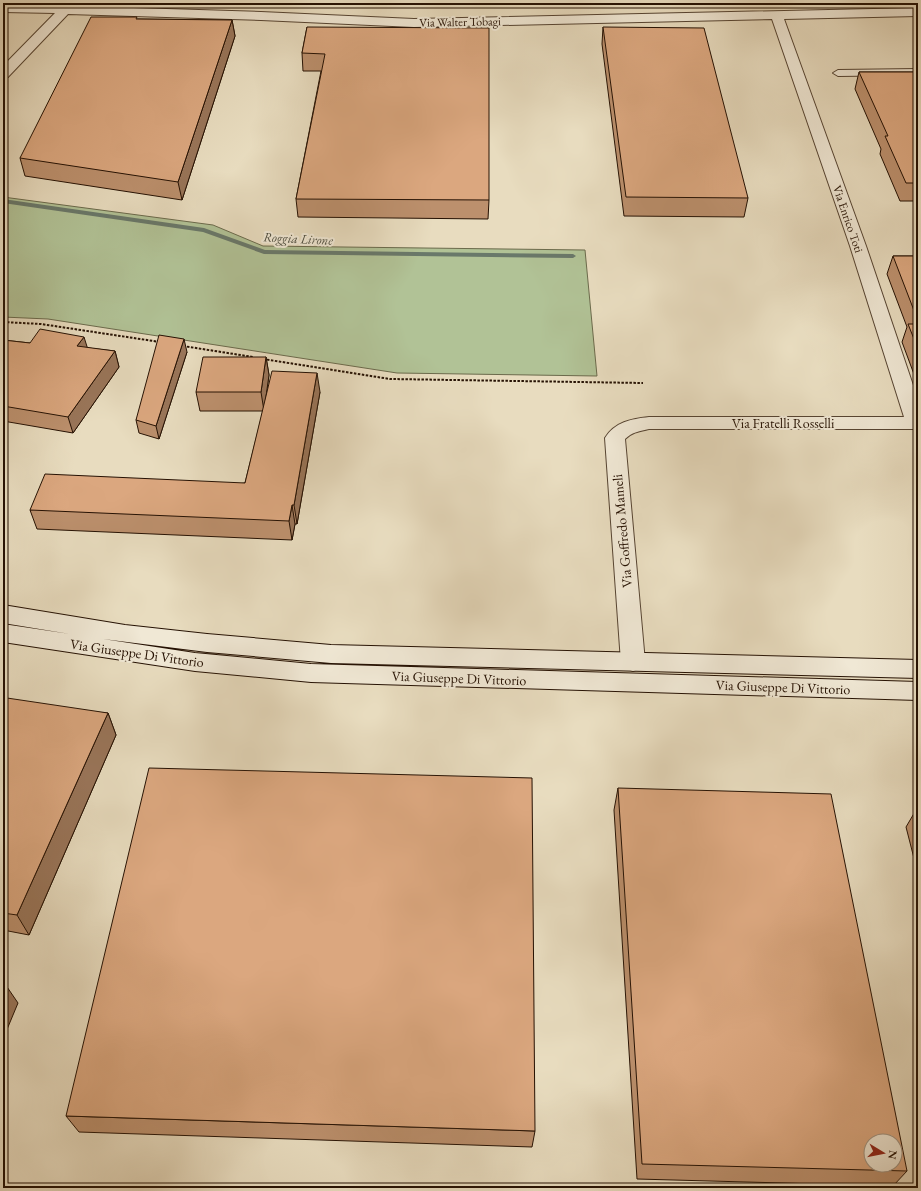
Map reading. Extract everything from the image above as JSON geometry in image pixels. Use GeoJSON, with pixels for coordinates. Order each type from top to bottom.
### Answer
{"type":"FeatureCollection","features":[{"type":"Feature","properties":{"kind":"street","name":"Via Walter Tobagi"},"geometry":{"type":"LineString","coordinates":[[3,8],[261,16],[414,23],[918,12]]}},
{"type":"Feature","properties":{"kind":"street"},"geometry":{"type":"LineString","coordinates":[[3,74],[65,10]]}},
{"type":"Feature","properties":{"kind":"street","name":"Via Enrico Toti"},"geometry":{"type":"LineString","coordinates":[[777,16],[858,246],[917,423]]}},
{"type":"Feature","properties":{"kind":"street","name":"Via Fratelli Rosselli"},"geometry":{"type":"LineString","coordinates":[[649,423],[917,423]]}},
{"type":"Feature","properties":{"kind":"street","name":"Via Goffredo Mameli"},"geometry":{"type":"LineString","coordinates":[[633,662],[615,438],[618,432],[627,428],[649,423]]}},
{"type":"Feature","properties":{"kind":"street","name":"Via Giuseppe Di Vittorio"},"geometry":{"type":"LineString","coordinates":[[3,614],[133,634],[331,654],[918,669]]}},
{"type":"Feature","properties":{"kind":"street","name":"Via Giuseppe Di Vittorio"},"geometry":{"type":"LineString","coordinates":[[3,633],[195,662],[311,674],[918,692]]}},
{"type":"Feature","properties":{"kind":"lane"},"geometry":{"type":"LineString","coordinates":[[838,73],[918,72]]}},
{"type":"Feature","properties":{"kind":"path"},"geometry":{"type":"LineString","coordinates":[[3,322],[41,324],[166,343]]}},
{"type":"Feature","properties":{"kind":"path"},"geometry":{"type":"LineString","coordinates":[[182,346],[390,379],[643,383]]}},
{"type":"Feature","properties":{"kind":"green space"},"geometry":{"type":"Polygon","coordinates":[[[3,197],[213,225],[263,246],[585,250],[597,376],[397,373],[48,319],[3,317],[3,197]]]}},
{"type":"Feature","properties":{"kind":"building"},"geometry":{"type":"Polygon","coordinates":[[[91,17],[232,20],[178,182],[20,158],[91,17]]]}},
{"type":"Feature","properties":{"kind":"building"},"geometry":{"type":"Polygon","coordinates":[[[307,27],[489,28],[489,200],[296,199],[325,54],[302,53],[307,27]]]}},
{"type":"Feature","properties":{"kind":"building"},"geometry":{"type":"Polygon","coordinates":[[[603,27],[704,28],[748,198],[626,197],[603,27]]]}},
{"type":"Feature","properties":{"kind":"building"},"geometry":{"type":"Polygon","coordinates":[[[859,72],[918,72],[918,183],[906,183],[885,136],[888,136],[859,72]]]}},
{"type":"Feature","properties":{"kind":"building"},"geometry":{"type":"Polygon","coordinates":[[[893,256],[918,256],[918,321],[893,256]]]}},
{"type":"Feature","properties":{"kind":"building"},"geometry":{"type":"Polygon","coordinates":[[[908,324],[918,324],[918,349],[908,324]]]}},
{"type":"Feature","properties":{"kind":"building"},"geometry":{"type":"Polygon","coordinates":[[[40,329],[84,337],[77,346],[115,351],[68,417],[3,406],[3,340],[30,343],[40,329]]]}},
{"type":"Feature","properties":{"kind":"building"},"geometry":{"type":"Polygon","coordinates":[[[159,335],[184,339],[156,426],[136,420],[159,335]]]}},
{"type":"Feature","properties":{"kind":"building"},"geometry":{"type":"Polygon","coordinates":[[[203,357],[266,357],[261,392],[196,392],[203,357]]]}},
{"type":"Feature","properties":{"kind":"building"},"geometry":{"type":"Polygon","coordinates":[[[272,371],[317,373],[294,505],[292,505],[289,521],[30,510],[45,474],[245,483],[272,371]]]}},
{"type":"Feature","properties":{"kind":"building"},"geometry":{"type":"Polygon","coordinates":[[[7,698],[108,713],[17,915],[3,913],[3,706],[7,698]]]}},
{"type":"Feature","properties":{"kind":"building"},"geometry":{"type":"Polygon","coordinates":[[[149,768],[532,778],[535,1131],[66,1116],[149,768]]]}},
{"type":"Feature","properties":{"kind":"building"},"geometry":{"type":"Polygon","coordinates":[[[618,788],[831,794],[899,1133],[863,1133],[863,1170],[642,1164],[618,788]]]}},
{"type":"Feature","properties":{"kind":"building"},"geometry":{"type":"Polygon","coordinates":[[[903,1151],[907,1171],[903,1171],[903,1151]]]}},
{"type":"Feature","properties":{"kind":"waterway","name":"Roggia Lirone"},"geometry":{"type":"LineString","coordinates":[[3,201],[204,230],[264,252],[573,256]]}}]}
